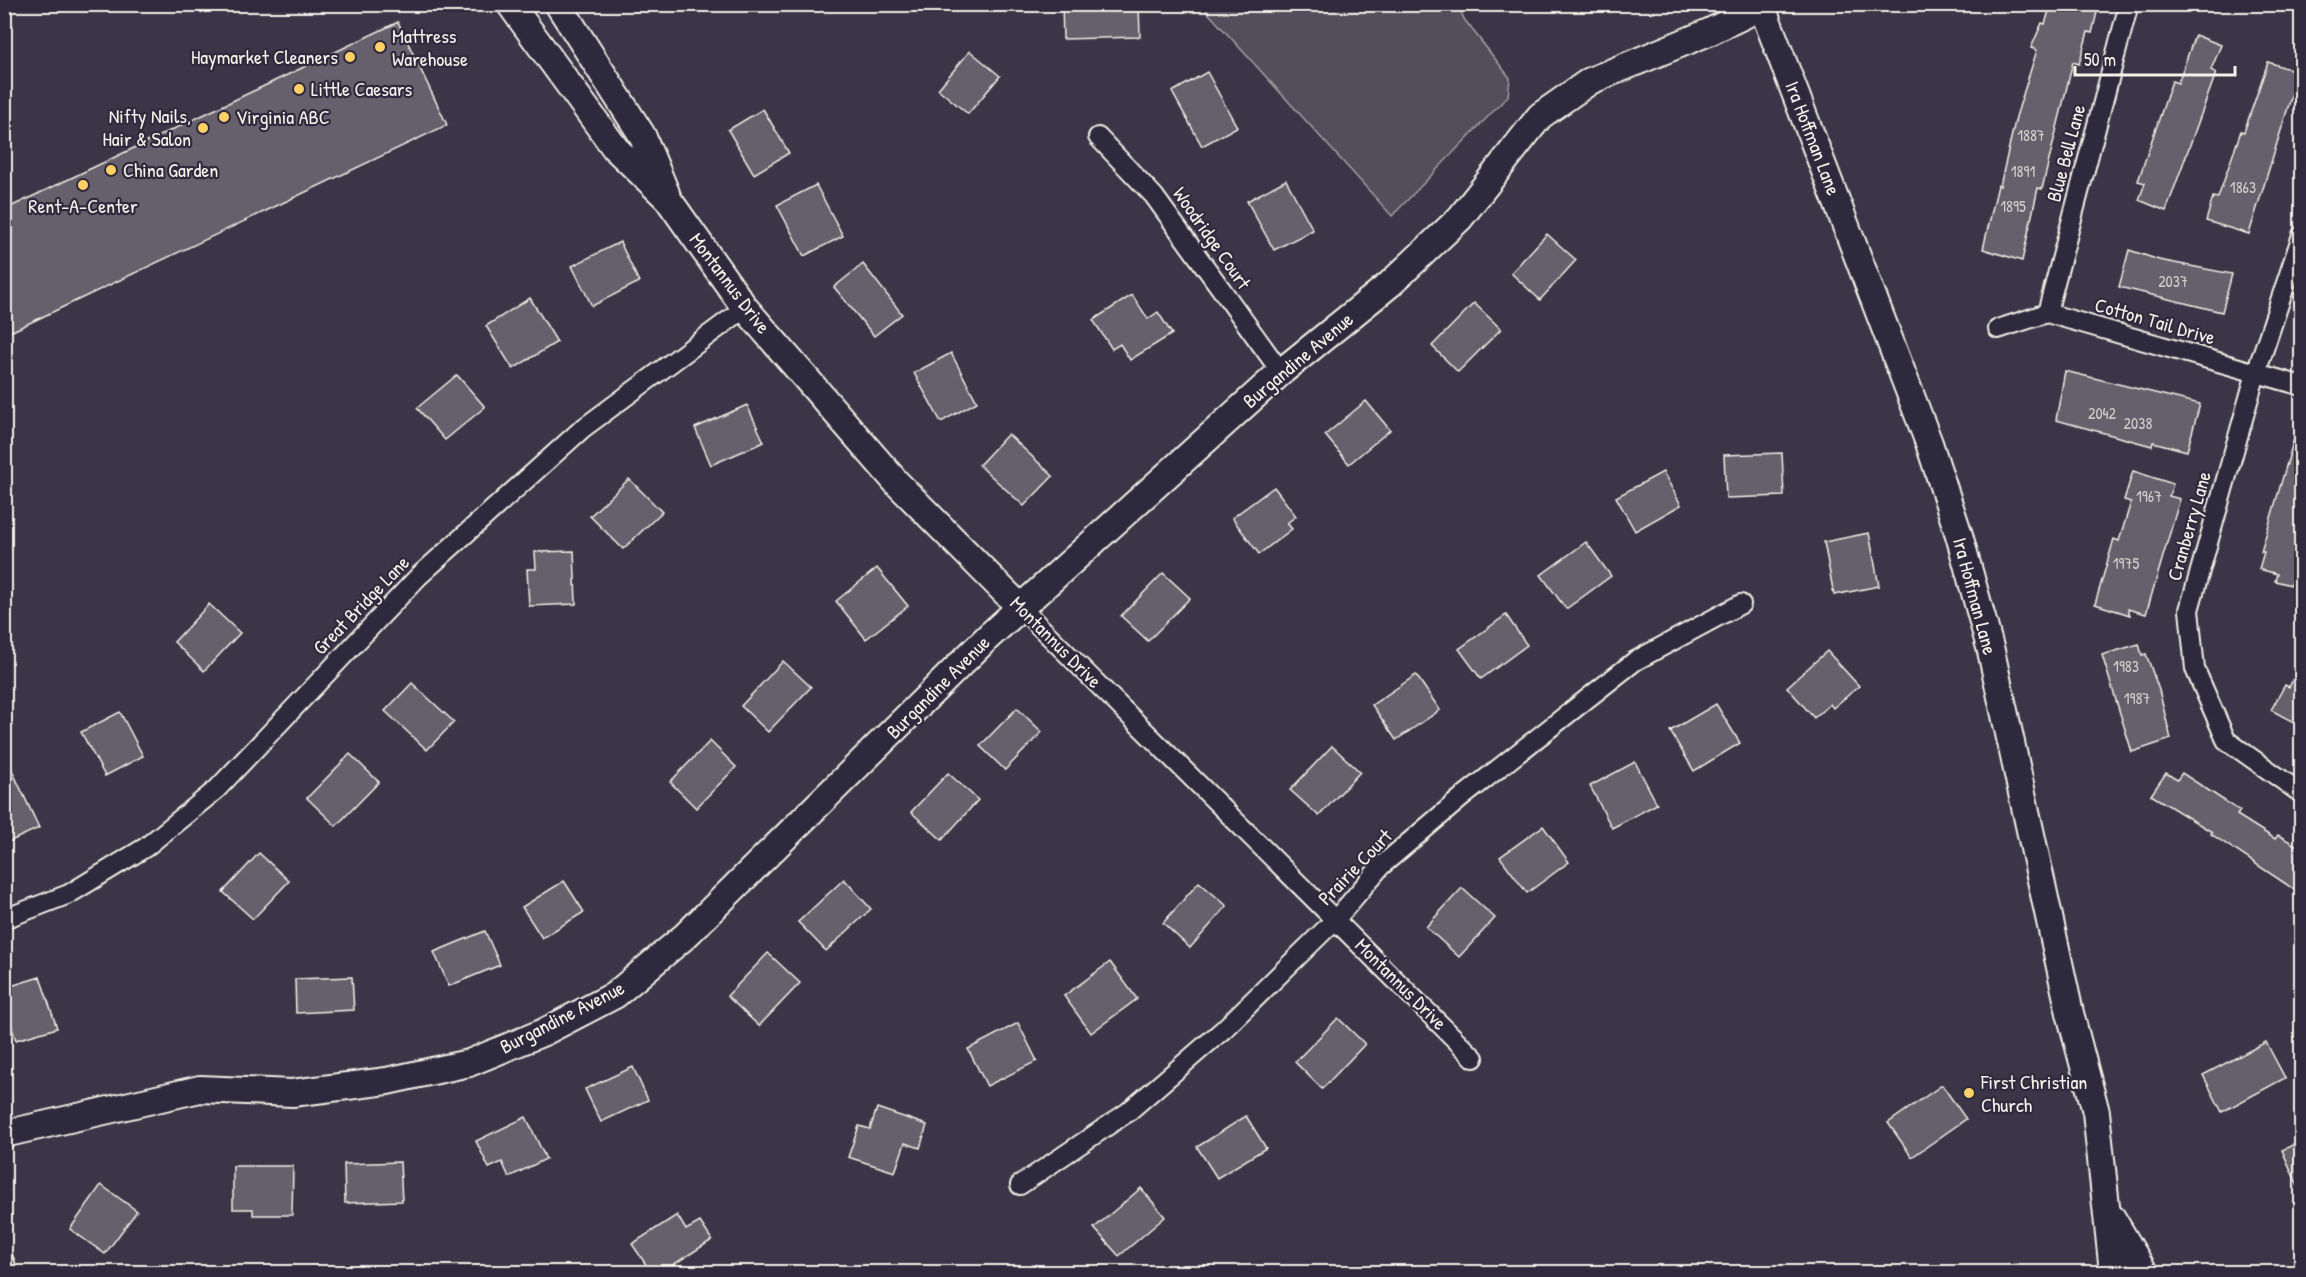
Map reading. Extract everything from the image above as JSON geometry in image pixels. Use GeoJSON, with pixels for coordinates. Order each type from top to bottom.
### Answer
{"type":"FeatureCollection","features":[{"type":"Feature","properties":{"kind":"street","name":"Montannus Drive"},"geometry":{"type":"LineString","coordinates":[[510,4],[615,148],[668,199],[745,308],[897,483],[1337,918],[1474,1058]]}},
{"type":"Feature","properties":{"kind":"street","name":"Montannus Drive"},"geometry":{"type":"LineString","coordinates":[[558,4],[642,135],[668,199]]}},
{"type":"Feature","properties":{"kind":"street","name":"Blue Bell Lane"},"geometry":{"type":"LineString","coordinates":[[2048,313],[2128,4]]}},
{"type":"Feature","properties":{"kind":"street","name":"Burgandine Avenue"},"geometry":{"type":"LineString","coordinates":[[4,1134],[200,1089],[292,1093],[387,1081],[469,1063],[554,1026],[615,995],[685,936],[989,636],[1281,372],[1390,284],[1460,218],[1540,116],[1590,81],[1709,32],[1763,5]]}},
{"type":"Feature","properties":{"kind":"street","name":"Ira Hoffman Lane"},"geometry":{"type":"LineString","coordinates":[[1763,5],[1929,444],[1959,535],[1991,651],[2070,1013],[2096,1112],[2114,1272]]}},
{"type":"Feature","properties":{"kind":"street","name":"Woodridge Court"},"geometry":{"type":"LineString","coordinates":[[1098,138],[1154,196],[1281,372]]}},
{"type":"Feature","properties":{"kind":"street","name":"Cranberry Lane"},"geometry":{"type":"LineString","coordinates":[[2301,235],[2256,373],[2189,610],[2195,669],[2226,740],[2301,794]]}},
{"type":"Feature","properties":{"kind":"street","name":"Great Bridge Lane"},"geometry":{"type":"LineString","coordinates":[[4,920],[69,894],[146,847],[217,789],[419,576],[582,429],[745,308]]}},
{"type":"Feature","properties":{"kind":"street"},"geometry":{"type":"LineString","coordinates":[[1998,329],[2048,313]]}},
{"type":"Feature","properties":{"kind":"street","name":"Cotton Tail Drive"},"geometry":{"type":"LineString","coordinates":[[2048,313],[2301,386]]}},
{"type":"Feature","properties":{"kind":"street","name":"Prairie Court"},"geometry":{"type":"LineString","coordinates":[[1020,1185],[1128,1112],[1224,1029],[1337,918],[1382,866],[1461,798],[1626,669],[1741,604]]}},
{"type":"Feature","properties":{"kind":"street","name":"Ira Hoffman Lane"},"geometry":{"type":"LineString","coordinates":[[2107,1210],[2144,1272]]}},
{"type":"Feature","properties":{"kind":"street"},"geometry":{"type":"LineString","coordinates":[[4,1261],[8,1272]]}},
{"type":"Feature","properties":{"kind":"shaded area"},"geometry":{"type":"Polygon","coordinates":[[[1201,5],[1458,5],[1464,19],[1510,78],[1508,96],[1392,216],[1201,5]]]}},
{"type":"Feature","properties":{"kind":"building"},"geometry":{"type":"Polygon","coordinates":[[[1062,4],[1139,4],[1140,37],[1063,39],[1062,4]]]}},
{"type":"Feature","properties":{"kind":"building"},"geometry":{"type":"Polygon","coordinates":[[[2051,4],[2099,4],[2092,33],[2088,32],[2079,64],[2073,62],[2042,189],[2038,188],[2022,261],[1983,249],[2016,117],[2037,50],[2031,48],[2042,23],[2045,24],[2051,4]]]}},
{"type":"Feature","properties":{"kind":"building"},"geometry":{"type":"Polygon","coordinates":[[[398,22],[447,125],[4,335],[4,210],[398,22]]]}},
{"type":"Feature","properties":{"kind":"building"},"geometry":{"type":"Polygon","coordinates":[[[2195,35],[2221,45],[2211,70],[2216,73],[2166,211],[2139,200],[2145,183],[2138,181],[2172,81],[2178,83],[2195,35]]]}},
{"type":"Feature","properties":{"kind":"building"},"geometry":{"type":"Polygon","coordinates":[[[970,51],[1000,76],[968,114],[938,89],[970,51]]]}},
{"type":"Feature","properties":{"kind":"building"},"geometry":{"type":"Polygon","coordinates":[[[2268,62],[2301,73],[2301,77],[2298,89],[2294,88],[2249,234],[2206,221],[2213,197],[2218,198],[2241,131],[2244,132],[2268,62]]]}},
{"type":"Feature","properties":{"kind":"building"},"geometry":{"type":"Polygon","coordinates":[[[1207,72],[1237,127],[1202,146],[1172,92],[1207,72]]]}},
{"type":"Feature","properties":{"kind":"building"},"geometry":{"type":"Polygon","coordinates":[[[763,109],[789,153],[754,174],[728,130],[763,109]]]}},
{"type":"Feature","properties":{"kind":"building"},"geometry":{"type":"Polygon","coordinates":[[[1286,180],[1313,230],[1274,250],[1247,201],[1286,180]]]}},
{"type":"Feature","properties":{"kind":"building"},"geometry":{"type":"Polygon","coordinates":[[[816,185],[843,236],[804,256],[777,205],[816,185]]]}},
{"type":"Feature","properties":{"kind":"building"},"geometry":{"type":"Polygon","coordinates":[[[1547,234],[1576,260],[1540,300],[1511,273],[1547,234]]]}},
{"type":"Feature","properties":{"kind":"building"},"geometry":{"type":"Polygon","coordinates":[[[620,242],[639,282],[592,306],[572,266],[620,242]]]}},
{"type":"Feature","properties":{"kind":"building"},"geometry":{"type":"Polygon","coordinates":[[[2129,250],[2159,260],[2232,274],[2222,312],[2119,287],[2129,250]]]}},
{"type":"Feature","properties":{"kind":"building"},"geometry":{"type":"Polygon","coordinates":[[[863,264],[902,314],[874,336],[834,287],[863,264]]]}},
{"type":"Feature","properties":{"kind":"building"},"geometry":{"type":"Polygon","coordinates":[[[1132,295],[1148,319],[1158,312],[1172,334],[1130,360],[1120,344],[1112,349],[1093,320],[1132,295]]]}},
{"type":"Feature","properties":{"kind":"building"},"geometry":{"type":"Polygon","coordinates":[[[530,298],[557,342],[513,369],[486,326],[530,298]]]}},
{"type":"Feature","properties":{"kind":"building"},"geometry":{"type":"Polygon","coordinates":[[[1474,303],[1501,329],[1458,372],[1432,346],[1474,303]]]}},
{"type":"Feature","properties":{"kind":"building"},"geometry":{"type":"Polygon","coordinates":[[[951,353],[977,402],[941,422],[914,373],[951,353]]]}},
{"type":"Feature","properties":{"kind":"building"},"geometry":{"type":"Polygon","coordinates":[[[2065,371],[2200,404],[2187,451],[2153,442],[2152,446],[2056,420],[2065,371]]]}},
{"type":"Feature","properties":{"kind":"building"},"geometry":{"type":"Polygon","coordinates":[[[457,375],[485,407],[445,440],[417,408],[457,375]]]}},
{"type":"Feature","properties":{"kind":"building"},"geometry":{"type":"Polygon","coordinates":[[[1366,401],[1390,430],[1349,464],[1325,435],[1366,401]]]}},
{"type":"Feature","properties":{"kind":"building"},"geometry":{"type":"Polygon","coordinates":[[[747,405],[764,442],[711,465],[695,428],[747,405]]]}},
{"type":"Feature","properties":{"kind":"building"},"geometry":{"type":"Polygon","coordinates":[[[2296,432],[2301,432],[2301,558],[2291,585],[2275,581],[2277,574],[2259,569],[2264,552],[2261,552],[2296,432]]]}},
{"type":"Feature","properties":{"kind":"building"},"geometry":{"type":"Polygon","coordinates":[[[1008,434],[1053,476],[1024,506],[979,465],[1008,434]]]}},
{"type":"Feature","properties":{"kind":"building"},"geometry":{"type":"Polygon","coordinates":[[[1782,453],[1784,496],[1726,498],[1724,455],[1782,453]]]}},
{"type":"Feature","properties":{"kind":"building"},"geometry":{"type":"Polygon","coordinates":[[[2133,471],[2173,484],[2169,496],[2180,499],[2146,614],[2128,609],[2130,615],[2095,604],[2114,539],[2119,541],[2131,502],[2124,500],[2133,471]]]}},
{"type":"Feature","properties":{"kind":"building"},"geometry":{"type":"Polygon","coordinates":[[[1663,472],[1681,505],[1635,531],[1616,497],[1663,472]]]}},
{"type":"Feature","properties":{"kind":"building"},"geometry":{"type":"Polygon","coordinates":[[[629,479],[662,512],[623,549],[590,516],[629,479]]]}},
{"type":"Feature","properties":{"kind":"building"},"geometry":{"type":"Polygon","coordinates":[[[1274,487],[1296,516],[1287,523],[1292,529],[1259,554],[1232,518],[1274,487]]]}},
{"type":"Feature","properties":{"kind":"building"},"geometry":{"type":"Polygon","coordinates":[[[1869,533],[1879,586],[1834,595],[1824,542],[1869,533]]]}},
{"type":"Feature","properties":{"kind":"building"},"geometry":{"type":"Polygon","coordinates":[[[1586,542],[1611,576],[1566,609],[1541,575],[1586,542]]]}},
{"type":"Feature","properties":{"kind":"building"},"geometry":{"type":"Polygon","coordinates":[[[574,551],[576,604],[529,606],[527,569],[536,569],[535,552],[574,551]]]}},
{"type":"Feature","properties":{"kind":"building"},"geometry":{"type":"Polygon","coordinates":[[[877,568],[908,606],[866,639],[836,601],[877,568]]]}},
{"type":"Feature","properties":{"kind":"building"},"geometry":{"type":"Polygon","coordinates":[[[1163,573],[1190,598],[1148,641],[1121,616],[1163,573]]]}},
{"type":"Feature","properties":{"kind":"building"},"geometry":{"type":"Polygon","coordinates":[[[209,604],[240,633],[204,671],[174,642],[209,604]]]}},
{"type":"Feature","properties":{"kind":"building"},"geometry":{"type":"Polygon","coordinates":[[[1506,615],[1527,645],[1481,679],[1459,649],[1506,615]]]}},
{"type":"Feature","properties":{"kind":"building"},"geometry":{"type":"Polygon","coordinates":[[[2139,644],[2142,655],[2146,654],[2159,690],[2171,739],[2132,752],[2102,655],[2139,644]]]}},
{"type":"Feature","properties":{"kind":"building"},"geometry":{"type":"Polygon","coordinates":[[[1827,651],[1859,686],[1833,708],[1830,704],[1814,718],[1787,687],[1827,651]]]}},
{"type":"Feature","properties":{"kind":"building"},"geometry":{"type":"Polygon","coordinates":[[[783,661],[811,687],[768,732],[741,706],[783,661]]]}},
{"type":"Feature","properties":{"kind":"building"},"geometry":{"type":"Polygon","coordinates":[[[2301,665],[2301,726],[2271,710],[2285,685],[2289,687],[2301,665]]]}},
{"type":"Feature","properties":{"kind":"building"},"geometry":{"type":"Polygon","coordinates":[[[1416,675],[1440,710],[1396,740],[1372,705],[1416,675]]]}},
{"type":"Feature","properties":{"kind":"building"},"geometry":{"type":"Polygon","coordinates":[[[412,683],[454,722],[427,750],[385,711],[412,683]]]}},
{"type":"Feature","properties":{"kind":"building"},"geometry":{"type":"Polygon","coordinates":[[[1716,704],[1740,743],[1694,771],[1670,731],[1716,704]]]}},
{"type":"Feature","properties":{"kind":"building"},"geometry":{"type":"Polygon","coordinates":[[[1017,708],[1042,732],[1005,770],[980,746],[1017,708]]]}},
{"type":"Feature","properties":{"kind":"building"},"geometry":{"type":"Polygon","coordinates":[[[120,712],[143,756],[105,776],[81,732],[120,712]]]}},
{"type":"Feature","properties":{"kind":"building"},"geometry":{"type":"Polygon","coordinates":[[[710,741],[736,767],[696,808],[670,782],[710,741]]]}},
{"type":"Feature","properties":{"kind":"building"},"geometry":{"type":"Polygon","coordinates":[[[1332,746],[1360,772],[1319,816],[1290,790],[1332,746]]]}},
{"type":"Feature","properties":{"kind":"building"},"geometry":{"type":"Polygon","coordinates":[[[4,753],[39,828],[4,844],[4,753]]]}},
{"type":"Feature","properties":{"kind":"building"},"geometry":{"type":"Polygon","coordinates":[[[350,754],[379,782],[336,826],[307,798],[350,754]]]}},
{"type":"Feature","properties":{"kind":"building"},"geometry":{"type":"Polygon","coordinates":[[[1635,762],[1657,804],[1612,828],[1590,786],[1635,762]]]}},
{"type":"Feature","properties":{"kind":"building"},"geometry":{"type":"Polygon","coordinates":[[[948,773],[978,800],[942,840],[911,812],[948,773]]]}},
{"type":"Feature","properties":{"kind":"building"},"geometry":{"type":"Polygon","coordinates":[[[2166,773],[2177,780],[2182,773],[2240,811],[2237,815],[2275,839],[2278,835],[2301,848],[2301,894],[2211,834],[2212,832],[2151,795],[2166,773]]]}},
{"type":"Feature","properties":{"kind":"building"},"geometry":{"type":"Polygon","coordinates":[[[1543,826],[1569,862],[1527,893],[1500,857],[1543,826]]]}},
{"type":"Feature","properties":{"kind":"building"},"geometry":{"type":"Polygon","coordinates":[[[259,853],[289,881],[253,919],[223,892],[259,853]]]}},
{"type":"Feature","properties":{"kind":"building"},"geometry":{"type":"Polygon","coordinates":[[[844,879],[871,909],[826,951],[798,922],[844,879]]]}},
{"type":"Feature","properties":{"kind":"building"},"geometry":{"type":"Polygon","coordinates":[[[564,881],[584,912],[542,938],[522,907],[564,881]]]}},
{"type":"Feature","properties":{"kind":"building"},"geometry":{"type":"Polygon","coordinates":[[[1199,882],[1227,906],[1190,948],[1163,923],[1199,882]]]}},
{"type":"Feature","properties":{"kind":"building"},"geometry":{"type":"Polygon","coordinates":[[[1462,888],[1495,918],[1459,957],[1426,927],[1462,888]]]}},
{"type":"Feature","properties":{"kind":"building"},"geometry":{"type":"Polygon","coordinates":[[[485,931],[500,965],[449,986],[434,952],[485,931]]]}},
{"type":"Feature","properties":{"kind":"building"},"geometry":{"type":"Polygon","coordinates":[[[768,953],[800,983],[759,1026],[727,996],[768,953]]]}},
{"type":"Feature","properties":{"kind":"building"},"geometry":{"type":"Polygon","coordinates":[[[1110,962],[1137,999],[1091,1033],[1064,996],[1110,962]]]}},
{"type":"Feature","properties":{"kind":"building"},"geometry":{"type":"Polygon","coordinates":[[[40,977],[57,1028],[16,1040],[4,1005],[4,988],[40,977]]]}},
{"type":"Feature","properties":{"kind":"building"},"geometry":{"type":"Polygon","coordinates":[[[352,977],[354,1010],[296,1013],[295,979],[352,977]]]}},
{"type":"Feature","properties":{"kind":"building"},"geometry":{"type":"Polygon","coordinates":[[[1338,1018],[1365,1044],[1322,1089],[1295,1062],[1338,1018]]]}},
{"type":"Feature","properties":{"kind":"building"},"geometry":{"type":"Polygon","coordinates":[[[1018,1023],[1037,1061],[987,1086],[968,1049],[1018,1023]]]}},
{"type":"Feature","properties":{"kind":"building"},"geometry":{"type":"Polygon","coordinates":[[[2266,1042],[2285,1078],[2222,1112],[2203,1075],[2266,1042]]]}},
{"type":"Feature","properties":{"kind":"building"},"geometry":{"type":"Polygon","coordinates":[[[633,1067],[648,1100],[601,1122],[585,1089],[633,1067]]]}},
{"type":"Feature","properties":{"kind":"building"},"geometry":{"type":"Polygon","coordinates":[[[1942,1085],[1966,1119],[1912,1157],[1888,1123],[1942,1085]]]}},
{"type":"Feature","properties":{"kind":"building"},"geometry":{"type":"Polygon","coordinates":[[[877,1108],[927,1125],[920,1148],[905,1143],[895,1172],[848,1157],[859,1126],[870,1129],[877,1108]]]}},
{"type":"Feature","properties":{"kind":"building"},"geometry":{"type":"Polygon","coordinates":[[[1246,1116],[1266,1148],[1217,1178],[1197,1147],[1246,1116]]]}},
{"type":"Feature","properties":{"kind":"building"},"geometry":{"type":"Polygon","coordinates":[[[526,1117],[546,1159],[509,1177],[502,1162],[489,1168],[476,1141],[526,1117]]]}},
{"type":"Feature","properties":{"kind":"building"},"geometry":{"type":"Polygon","coordinates":[[[2301,1141],[2301,1193],[2282,1150],[2301,1141]]]}},
{"type":"Feature","properties":{"kind":"building"},"geometry":{"type":"Polygon","coordinates":[[[400,1162],[402,1201],[345,1203],[344,1164],[400,1162]]]}},
{"type":"Feature","properties":{"kind":"building"},"geometry":{"type":"Polygon","coordinates":[[[233,1166],[293,1166],[292,1215],[253,1215],[253,1209],[233,1209],[233,1166]]]}},
{"type":"Feature","properties":{"kind":"building"},"geometry":{"type":"Polygon","coordinates":[[[101,1185],[137,1211],[105,1254],[70,1229],[101,1185]]]}},
{"type":"Feature","properties":{"kind":"building"},"geometry":{"type":"Polygon","coordinates":[[[1141,1188],[1165,1217],[1119,1256],[1094,1228],[1141,1188]]]}},
{"type":"Feature","properties":{"kind":"building"},"geometry":{"type":"Polygon","coordinates":[[[677,1215],[686,1230],[700,1222],[712,1240],[662,1272],[651,1272],[632,1244],[677,1215]]]}},
{"type":"Feature","properties":{"kind":"place","name":"Mattress Warehouse"},"geometry":{"type":"Point","coordinates":[380,47]}},
{"type":"Feature","properties":{"kind":"place","name":"Haymarket Cleaners"},"geometry":{"type":"Point","coordinates":[350,57]}},
{"type":"Feature","properties":{"kind":"place","name":"Little Caesars"},"geometry":{"type":"Point","coordinates":[299,89]}},
{"type":"Feature","properties":{"kind":"place","name":"Virginia ABC"},"geometry":{"type":"Point","coordinates":[224,117]}},
{"type":"Feature","properties":{"kind":"place","name":"Nifty Nails, Hair & Salon"},"geometry":{"type":"Point","coordinates":[203,128]}},
{"type":"Feature","properties":{"kind":"place","name":"China Garden"},"geometry":{"type":"Point","coordinates":[111,170]}},
{"type":"Feature","properties":{"kind":"place","name":"Rent-A-Center"},"geometry":{"type":"Point","coordinates":[83,185]}},
{"type":"Feature","properties":{"kind":"place","name":"First Christian Church"},"geometry":{"type":"Point","coordinates":[1969,1093]}}]}
